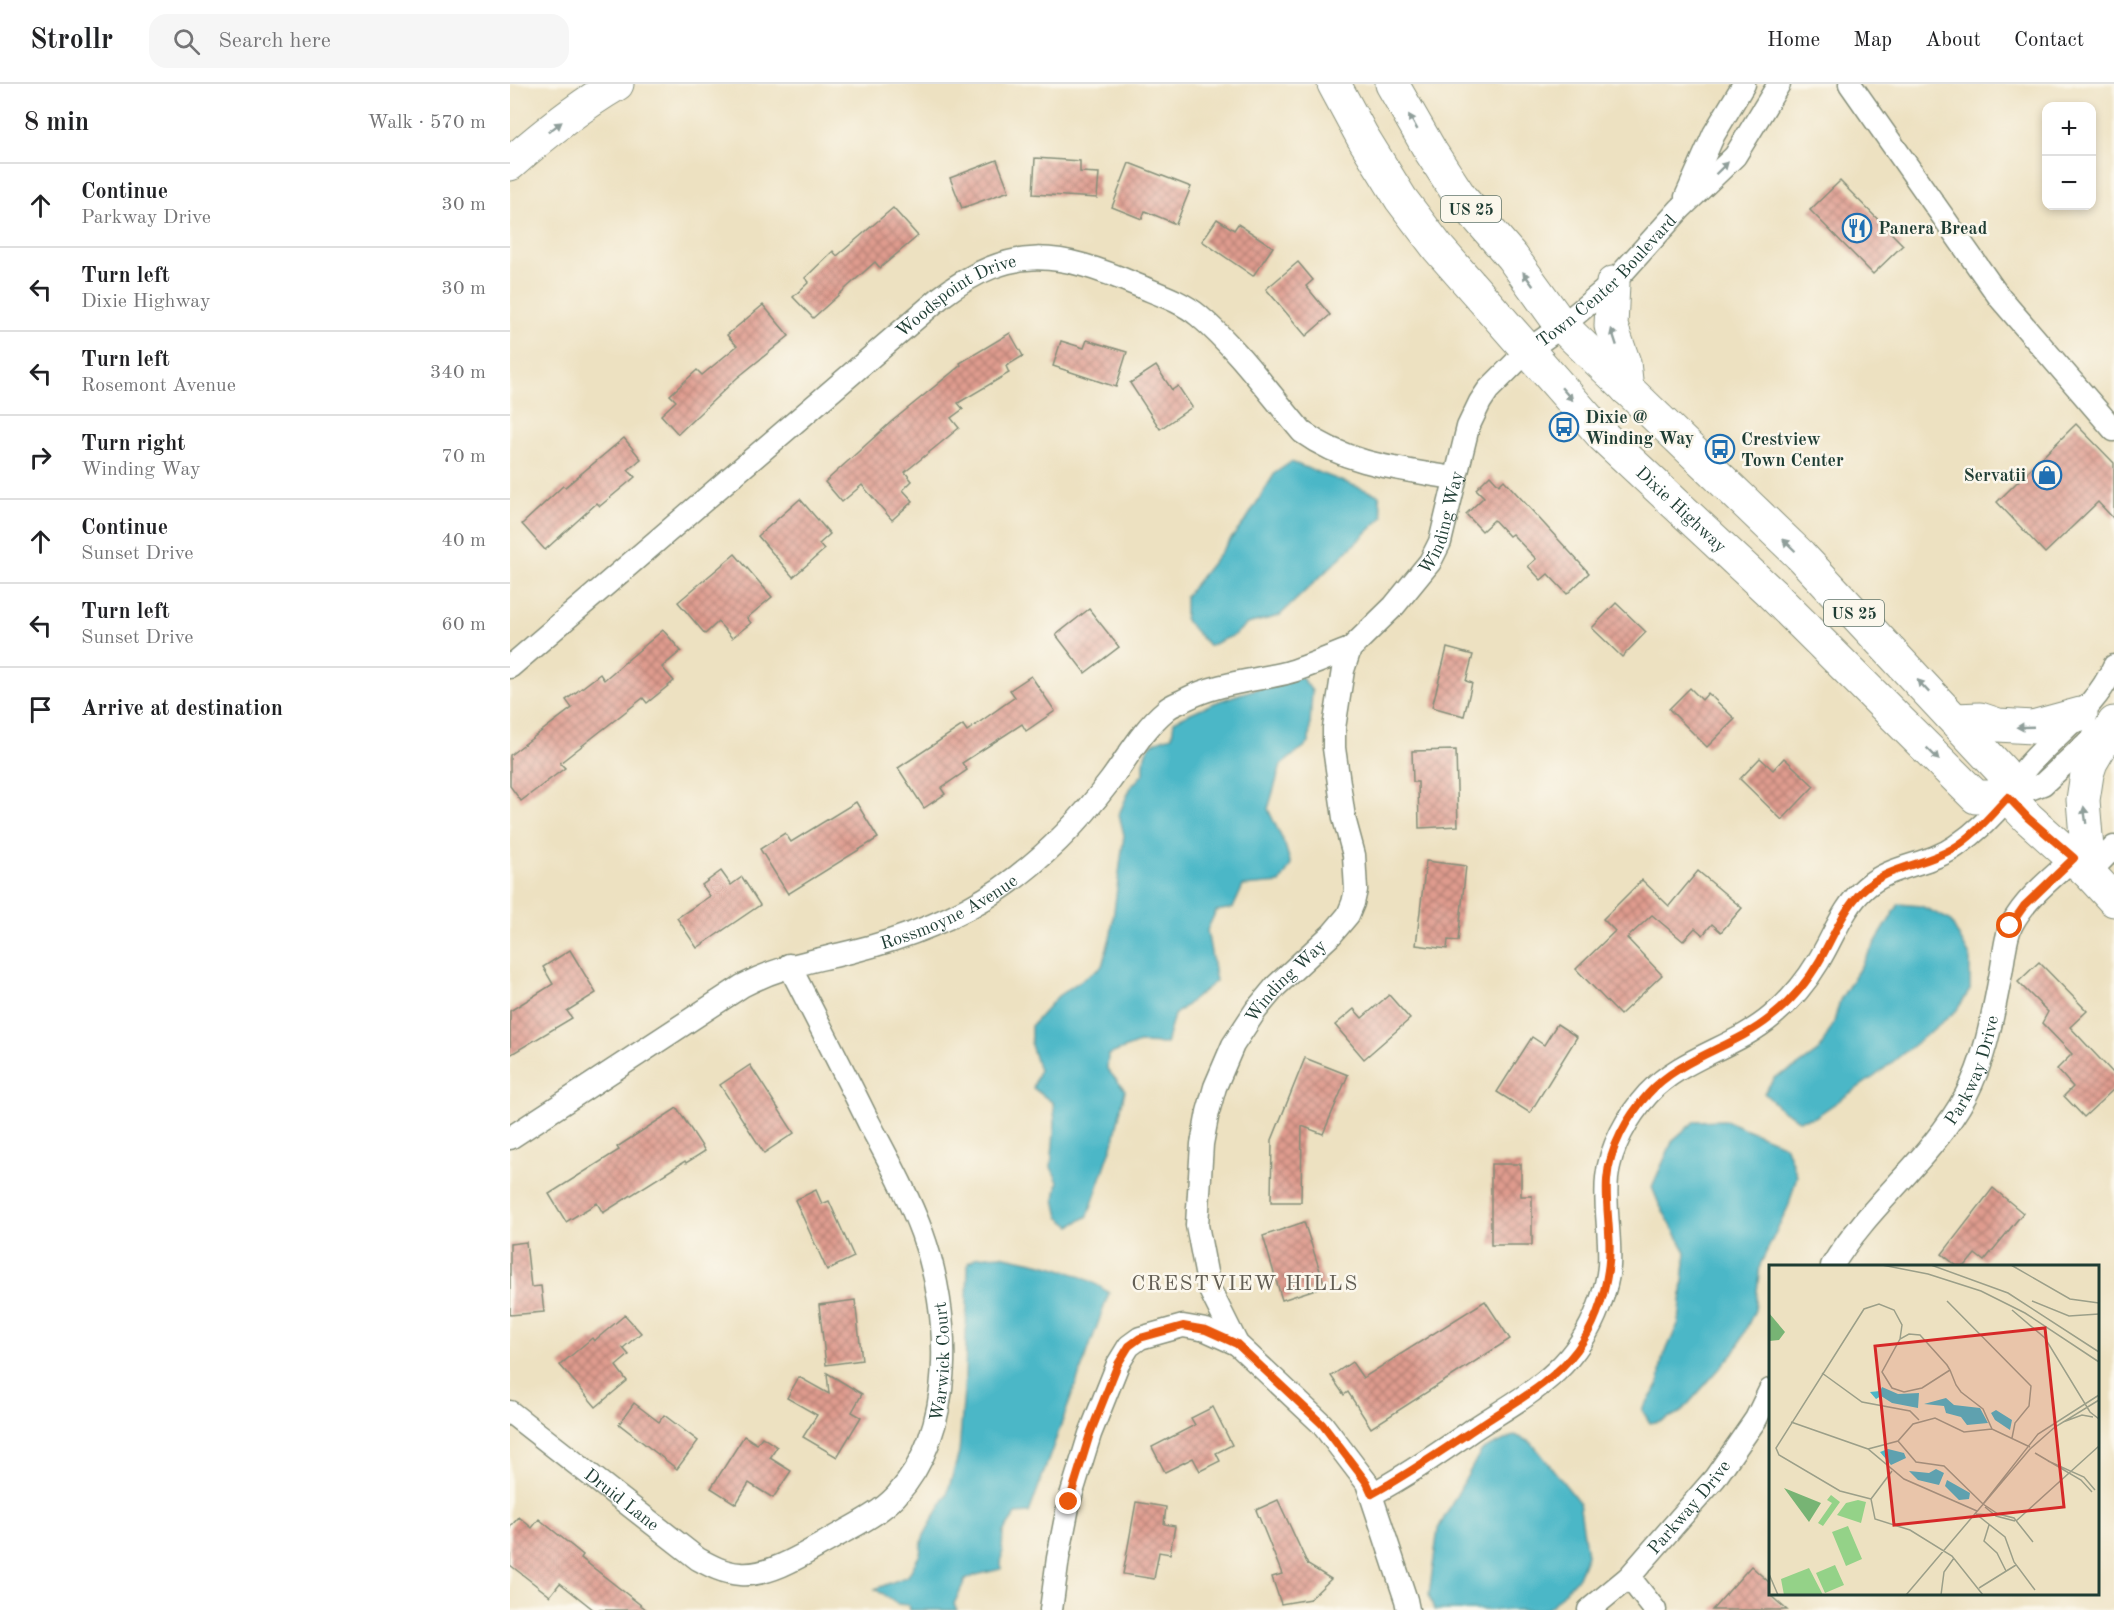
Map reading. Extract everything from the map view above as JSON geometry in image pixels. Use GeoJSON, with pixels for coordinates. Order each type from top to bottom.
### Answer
{"type":"FeatureCollection","features":[{"type":"Feature","properties":{"kind":"main road"},"geometry":{"type":"LineString","coordinates":[[510,164],[550,130],[617,84]]}},
{"type":"Feature","properties":{"kind":"main road","name":"Dixie Highway"},"geometry":{"type":"LineString","coordinates":[[1334,84],[1362,136],[1401,199],[1438,249],[1604,437],[1771,593],[1976,797],[2008,797]]}},
{"type":"Feature","properties":{"kind":"main road"},"geometry":{"type":"LineString","coordinates":[[1357,84],[1419,190],[1457,242],[1494,286],[1512,305],[1531,317],[1562,326]]}},
{"type":"Feature","properties":{"kind":"main road","name":"US 25"},"geometry":{"type":"LineString","coordinates":[[1392,84],[1431,152],[1461,198],[1512,257],[1562,326],[1800,555],[2003,772],[2008,797],[2081,865],[2114,900]]}},
{"type":"Feature","properties":{"kind":"main road"},"geometry":{"type":"LineString","coordinates":[[1613,283],[1611,326],[1624,363],[1627,389]]}},
{"type":"Feature","properties":{"kind":"main road"},"geometry":{"type":"LineString","coordinates":[[1955,720],[1980,719],[1998,725],[2033,727],[2081,714]]}},
{"type":"Feature","properties":{"kind":"main road"},"geometry":{"type":"LineString","coordinates":[[2081,865],[2083,800],[2087,774],[2091,762],[2114,723]]}},
{"type":"Feature","properties":{"kind":"street","name":"Town Center Boulevard"},"geometry":{"type":"LineString","coordinates":[[1680,209],[1714,134],[1744,84]]}},
{"type":"Feature","properties":{"kind":"street","name":"Town Center Boulevard"},"geometry":{"type":"LineString","coordinates":[[1528,350],[1562,326],[1613,283],[1680,209],[1735,156],[1779,84]]}},
{"type":"Feature","properties":{"kind":"street"},"geometry":{"type":"LineString","coordinates":[[1850,84],[2000,297],[2114,430]]}},
{"type":"Feature","properties":{"kind":"street","name":"Woodspoint Drive"},"geometry":{"type":"LineString","coordinates":[[510,666],[963,279],[1005,262],[1026,258],[1056,259],[1096,268],[1183,304],[1224,340],[1302,432],[1318,443],[1335,452],[1377,465],[1454,478]]}},
{"type":"Feature","properties":{"kind":"street","name":"Winding Way"},"geometry":{"type":"LineString","coordinates":[[1408,1610],[1367,1483],[1322,1424],[1237,1344],[1209,1288],[1197,1225],[1202,1144],[1215,1087],[1233,1046],[1256,1010],[1276,986],[1332,934],[1348,915],[1353,903],[1356,890],[1354,855],[1344,818],[1334,748],[1334,728],[1343,670],[1350,649],[1394,606],[1430,562],[1440,542],[1468,427],[1488,390],[1528,350]]}},
{"type":"Feature","properties":{"kind":"street","name":"Rossmoyne Avenue"},"geometry":{"type":"LineString","coordinates":[[510,1138],[742,986],[768,972],[852,951],[930,927],[999,889],[1030,866],[1065,834],[1110,782],[1141,736],[1167,709],[1201,691],[1287,672],[1350,649]]}},
{"type":"Feature","properties":{"kind":"street"},"geometry":{"type":"LineString","coordinates":[[1372,1494],[1399,1480],[1542,1384],[1576,1351],[1590,1330],[1605,1291],[1609,1268],[1607,1180],[1610,1160],[1629,1120],[1648,1093],[1681,1067],[1725,1047],[1777,1012],[1818,963],[1851,904],[1877,879],[1896,869],[1954,848],[1980,826],[2008,797],[2026,768],[2100,692],[2114,666]]}},
{"type":"Feature","properties":{"kind":"street"},"geometry":{"type":"LineString","coordinates":[[2008,797],[2043,783],[2114,718]]}},
{"type":"Feature","properties":{"kind":"street","name":"Parkway Drive"},"geometry":{"type":"LineString","coordinates":[[1833,1265],[1870,1213],[1945,1131],[1956,1112],[1977,1069],[1994,1011],[2010,926],[2024,906],[2081,865],[2114,847]]}},
{"type":"Feature","properties":{"kind":"street","name":"Warwick Court"},"geometry":{"type":"LineString","coordinates":[[741,1574],[756,1573],[783,1564],[868,1518],[894,1498],[910,1479],[921,1458],[932,1433],[941,1393],[943,1340],[938,1291],[922,1234],[905,1192],[789,965]]}},
{"type":"Feature","properties":{"kind":"street"},"geometry":{"type":"LineString","coordinates":[[1052,1610],[1058,1558],[1069,1502],[1090,1434],[1118,1364],[1129,1346],[1140,1338],[1183,1326],[1200,1312],[1209,1288]]}},
{"type":"Feature","properties":{"kind":"street"},"geometry":{"type":"LineString","coordinates":[[1183,1326],[1206,1330],[1237,1344]]}},
{"type":"Feature","properties":{"kind":"street","name":"Parkway Drive"},"geometry":{"type":"LineString","coordinates":[[1589,1610],[1629,1577],[1715,1478],[1756,1419],[1769,1392]]}},
{"type":"Feature","properties":{"kind":"street","name":"Druid Lane"},"geometry":{"type":"LineString","coordinates":[[510,1412],[698,1559],[719,1570],[741,1574]]}},
{"type":"Feature","properties":{"kind":"street"},"geometry":{"type":"LineString","coordinates":[[1629,1577],[1655,1610]]}},
{"type":"Feature","properties":{"kind":"water"},"geometry":{"type":"Polygon","coordinates":[[[1291,462],[1379,495],[1383,517],[1279,616],[1247,624],[1234,635],[1209,646],[1185,620],[1185,597],[1246,520],[1275,473],[1291,462]]]}},
{"type":"Feature","properties":{"kind":"water"},"geometry":{"type":"Polygon","coordinates":[[[1301,677],[1312,691],[1309,743],[1281,765],[1268,809],[1285,845],[1291,865],[1280,883],[1243,886],[1233,908],[1216,911],[1207,930],[1216,981],[1174,1015],[1166,1044],[1139,1043],[1108,1055],[1107,1069],[1125,1090],[1114,1140],[1088,1216],[1071,1226],[1059,1217],[1055,1199],[1058,1182],[1051,1167],[1055,1121],[1053,1103],[1033,1088],[1039,1070],[1031,1045],[1031,1026],[1058,996],[1102,966],[1111,934],[1124,835],[1119,814],[1131,787],[1144,773],[1146,752],[1152,744],[1172,736],[1174,721],[1236,695],[1301,677]]]}},
{"type":"Feature","properties":{"kind":"water"},"geometry":{"type":"Polygon","coordinates":[[[1899,904],[1921,906],[1950,920],[1970,957],[1970,990],[1956,1011],[1875,1076],[1815,1117],[1799,1120],[1782,1110],[1764,1093],[1775,1077],[1795,1068],[1819,1051],[1834,1022],[1840,1000],[1899,904]]]}},
{"type":"Feature","properties":{"kind":"water"},"geometry":{"type":"Polygon","coordinates":[[[1724,1120],[1785,1145],[1797,1175],[1789,1205],[1760,1265],[1755,1310],[1736,1350],[1680,1413],[1650,1423],[1642,1410],[1658,1386],[1662,1360],[1679,1322],[1686,1252],[1652,1187],[1673,1140],[1695,1121],[1724,1120]]]}},
{"type":"Feature","properties":{"kind":"water"},"geometry":{"type":"Polygon","coordinates":[[[1000,1255],[1043,1264],[1071,1273],[1109,1293],[1029,1513],[1016,1514],[1003,1532],[1001,1569],[965,1580],[954,1604],[957,1610],[910,1610],[908,1605],[897,1604],[875,1589],[908,1576],[920,1554],[923,1537],[947,1494],[959,1453],[965,1377],[968,1263],[977,1257],[1000,1255]]]}},
{"type":"Feature","properties":{"kind":"water"},"geometry":{"type":"Polygon","coordinates":[[[1515,1435],[1532,1443],[1579,1502],[1587,1555],[1578,1577],[1545,1610],[1434,1610],[1429,1595],[1438,1529],[1481,1451],[1515,1435]]]}},
{"type":"Feature","properties":{"kind":"building"},"geometry":{"type":"Polygon","coordinates":[[[1035,158],[1080,161],[1080,172],[1099,173],[1097,198],[1033,194],[1035,158]]]}},
{"type":"Feature","properties":{"kind":"building"},"geometry":{"type":"Polygon","coordinates":[[[997,160],[1009,191],[962,208],[950,178],[997,160]]]}},
{"type":"Feature","properties":{"kind":"building"},"geometry":{"type":"Polygon","coordinates":[[[1129,163],[1191,187],[1176,224],[1145,211],[1142,219],[1112,207],[1129,163]]]}},
{"type":"Feature","properties":{"kind":"building","name":"Panera Bread"},"geometry":{"type":"Polygon","coordinates":[[[1840,181],[1903,245],[1873,274],[1810,210],[1840,181]]]}},
{"type":"Feature","properties":{"kind":"building"},"geometry":{"type":"Polygon","coordinates":[[[893,208],[918,236],[880,268],[875,262],[813,318],[793,297],[809,282],[805,278],[833,251],[837,256],[893,208]]]}},
{"type":"Feature","properties":{"kind":"building"},"geometry":{"type":"Polygon","coordinates":[[[1217,219],[1234,230],[1238,224],[1273,247],[1253,276],[1202,241],[1217,219]]]}},
{"type":"Feature","properties":{"kind":"building"},"geometry":{"type":"Polygon","coordinates":[[[1298,262],[1313,280],[1306,286],[1330,315],[1306,336],[1266,289],[1298,262]]]}},
{"type":"Feature","properties":{"kind":"building"},"geometry":{"type":"Polygon","coordinates":[[[763,305],[789,336],[737,378],[678,434],[661,415],[676,401],[670,395],[697,370],[702,375],[737,346],[727,335],[763,305]]]}},
{"type":"Feature","properties":{"kind":"building"},"geometry":{"type":"Polygon","coordinates":[[[1010,333],[1023,356],[1006,366],[1009,373],[958,403],[963,409],[951,418],[959,428],[905,472],[912,481],[903,490],[913,501],[892,520],[862,485],[842,502],[825,482],[891,422],[961,365],[960,363],[1010,333]]]}},
{"type":"Feature","properties":{"kind":"building"},"geometry":{"type":"Polygon","coordinates":[[[1087,340],[1127,352],[1116,387],[1053,366],[1061,341],[1084,348],[1087,340]]]}},
{"type":"Feature","properties":{"kind":"building"},"geometry":{"type":"Polygon","coordinates":[[[1156,366],[1172,390],[1178,386],[1192,407],[1160,429],[1130,383],[1156,366]]]}},
{"type":"Feature","properties":{"kind":"building"},"geometry":{"type":"Polygon","coordinates":[[[2076,424],[2114,463],[2114,519],[2098,502],[2045,553],[1997,502],[2076,424]]]}},
{"type":"Feature","properties":{"kind":"building"},"geometry":{"type":"Polygon","coordinates":[[[624,438],[641,459],[628,470],[635,477],[600,506],[597,503],[545,550],[522,524],[563,486],[565,487],[624,438]]]}},
{"type":"Feature","properties":{"kind":"building"},"geometry":{"type":"Polygon","coordinates":[[[1490,475],[1499,485],[1504,480],[1589,573],[1567,594],[1548,574],[1541,580],[1528,566],[1536,559],[1512,534],[1509,536],[1494,520],[1482,531],[1466,514],[1484,497],[1476,489],[1490,475]]]}},
{"type":"Feature","properties":{"kind":"building"},"geometry":{"type":"Polygon","coordinates":[[[800,499],[830,534],[819,544],[824,550],[793,577],[758,536],[800,499]]]}},
{"type":"Feature","properties":{"kind":"building"},"geometry":{"type":"Polygon","coordinates":[[[735,554],[772,597],[747,618],[751,623],[732,638],[718,622],[705,634],[678,602],[735,554]]]}},
{"type":"Feature","properties":{"kind":"building"},"geometry":{"type":"Polygon","coordinates":[[[1616,603],[1646,632],[1622,657],[1592,628],[1616,603]]]}},
{"type":"Feature","properties":{"kind":"building"},"geometry":{"type":"Polygon","coordinates":[[[1089,609],[1119,647],[1085,673],[1056,635],[1089,609]]]}},
{"type":"Feature","properties":{"kind":"building"},"geometry":{"type":"Polygon","coordinates":[[[663,630],[681,651],[662,667],[674,681],[647,703],[643,698],[560,763],[565,768],[521,801],[510,786],[510,755],[572,708],[566,700],[600,674],[604,680],[663,630]]]}},
{"type":"Feature","properties":{"kind":"building"},"geometry":{"type":"Polygon","coordinates":[[[1447,648],[1473,655],[1466,681],[1472,683],[1464,716],[1432,707],[1447,648]]]}},
{"type":"Feature","properties":{"kind":"building"},"geometry":{"type":"Polygon","coordinates":[[[1031,676],[1055,711],[1026,731],[1022,724],[962,763],[967,770],[941,788],[945,794],[924,808],[898,768],[963,725],[967,731],[1015,697],[1010,690],[1031,676]]]}},
{"type":"Feature","properties":{"kind":"building"},"geometry":{"type":"Polygon","coordinates":[[[1690,688],[1702,700],[1708,693],[1735,719],[1707,747],[1669,709],[1690,688]]]}},
{"type":"Feature","properties":{"kind":"building"},"geometry":{"type":"Polygon","coordinates":[[[1456,750],[1458,826],[1419,828],[1418,782],[1413,782],[1412,751],[1456,750]]]}},
{"type":"Feature","properties":{"kind":"building"},"geometry":{"type":"Polygon","coordinates":[[[1760,758],[1773,770],[1784,758],[1814,786],[1782,820],[1740,779],[1760,758]]]}},
{"type":"Feature","properties":{"kind":"building"},"geometry":{"type":"Polygon","coordinates":[[[856,802],[878,838],[788,894],[760,849],[785,833],[791,842],[856,802]]]}},
{"type":"Feature","properties":{"kind":"building"},"geometry":{"type":"Polygon","coordinates":[[[1426,861],[1466,866],[1458,941],[1448,940],[1447,949],[1416,945],[1426,861]]]}},
{"type":"Feature","properties":{"kind":"building"},"geometry":{"type":"Polygon","coordinates":[[[721,871],[731,885],[742,877],[760,905],[697,948],[677,918],[710,896],[702,885],[721,871]]]}},
{"type":"Feature","properties":{"kind":"building"},"geometry":{"type":"Polygon","coordinates":[[[1698,871],[1742,908],[1721,932],[1712,924],[1703,935],[1695,928],[1683,941],[1652,915],[1627,938],[1662,975],[1620,1015],[1576,969],[1615,931],[1603,919],[1642,880],[1669,906],[1698,871]]]}},
{"type":"Feature","properties":{"kind":"building"},"geometry":{"type":"Polygon","coordinates":[[[570,950],[596,993],[567,1011],[572,1018],[510,1055],[510,1011],[553,984],[543,967],[570,950]]]}},
{"type":"Feature","properties":{"kind":"building"},"geometry":{"type":"Polygon","coordinates":[[[2039,962],[2087,1011],[2070,1027],[2114,1074],[2114,1089],[2084,1117],[2064,1096],[2073,1087],[2057,1069],[2072,1054],[2042,1023],[2048,1012],[2018,982],[2039,962]]]}},
{"type":"Feature","properties":{"kind":"building"},"geometry":{"type":"Polygon","coordinates":[[[1389,995],[1410,1019],[1364,1059],[1335,1025],[1354,1009],[1362,1018],[1389,995]]]}},
{"type":"Feature","properties":{"kind":"building"},"geometry":{"type":"Polygon","coordinates":[[[1557,1024],[1577,1037],[1530,1113],[1497,1092],[1532,1037],[1544,1045],[1557,1024]]]}},
{"type":"Feature","properties":{"kind":"building"},"geometry":{"type":"Polygon","coordinates":[[[1305,1058],[1348,1075],[1323,1134],[1302,1126],[1301,1202],[1271,1202],[1272,1140],[1305,1058]]]}},
{"type":"Feature","properties":{"kind":"building"},"geometry":{"type":"Polygon","coordinates":[[[750,1065],[794,1133],[764,1153],[720,1085],[750,1065]]]}},
{"type":"Feature","properties":{"kind":"building"},"geometry":{"type":"Polygon","coordinates":[[[677,1108],[705,1151],[686,1163],[685,1161],[603,1213],[597,1203],[566,1222],[549,1194],[619,1150],[617,1147],[677,1108]]]}},
{"type":"Feature","properties":{"kind":"building"},"geometry":{"type":"Polygon","coordinates":[[[1491,1164],[1521,1164],[1521,1196],[1532,1196],[1532,1245],[1491,1245],[1491,1164]]]}},
{"type":"Feature","properties":{"kind":"building"},"geometry":{"type":"Polygon","coordinates":[[[1993,1188],[2023,1213],[1984,1261],[1975,1254],[1966,1265],[1956,1265],[1942,1254],[1993,1188]]]}},
{"type":"Feature","properties":{"kind":"building"},"geometry":{"type":"Polygon","coordinates":[[[816,1190],[822,1204],[829,1201],[854,1257],[827,1270],[795,1200],[816,1190]]]}},
{"type":"Feature","properties":{"kind":"building"},"geometry":{"type":"Polygon","coordinates":[[[1304,1222],[1325,1286],[1282,1300],[1263,1236],[1304,1222]]]}},
{"type":"Feature","properties":{"kind":"building"},"geometry":{"type":"Polygon","coordinates":[[[526,1242],[531,1287],[541,1286],[544,1312],[510,1315],[510,1244],[526,1242]]]}},
{"type":"Feature","properties":{"kind":"building"},"geometry":{"type":"Polygon","coordinates":[[[855,1300],[862,1360],[826,1365],[819,1305],[855,1300]]]}},
{"type":"Feature","properties":{"kind":"building"},"geometry":{"type":"Polygon","coordinates":[[[1485,1301],[1510,1339],[1371,1428],[1348,1392],[1344,1395],[1331,1376],[1352,1362],[1363,1378],[1485,1301]]]}},
{"type":"Feature","properties":{"kind":"building"},"geometry":{"type":"Polygon","coordinates":[[[625,1315],[641,1333],[623,1348],[629,1355],[616,1366],[627,1381],[596,1407],[560,1365],[592,1338],[594,1341],[625,1315]]]}},
{"type":"Feature","properties":{"kind":"building"},"geometry":{"type":"Polygon","coordinates":[[[827,1373],[862,1394],[852,1412],[861,1417],[837,1457],[803,1437],[817,1415],[787,1398],[799,1377],[829,1394],[827,1373]]]}},
{"type":"Feature","properties":{"kind":"building"},"geometry":{"type":"Polygon","coordinates":[[[634,1403],[659,1422],[664,1415],[698,1441],[677,1469],[619,1424],[634,1403]]]}},
{"type":"Feature","properties":{"kind":"building"},"geometry":{"type":"Polygon","coordinates":[[[1213,1407],[1232,1445],[1216,1453],[1220,1461],[1200,1471],[1193,1458],[1165,1472],[1152,1447],[1195,1425],[1191,1418],[1213,1407]]]}},
{"type":"Feature","properties":{"kind":"building"},"geometry":{"type":"Polygon","coordinates":[[[744,1436],[757,1444],[762,1437],[777,1447],[770,1458],[791,1471],[773,1498],[749,1483],[736,1504],[711,1488],[744,1436]]]}},
{"type":"Feature","properties":{"kind":"building"},"geometry":{"type":"Polygon","coordinates":[[[1278,1500],[1308,1565],[1331,1579],[1310,1599],[1281,1604],[1272,1577],[1282,1574],[1256,1510],[1278,1500]]]}},
{"type":"Feature","properties":{"kind":"building"},"geometry":{"type":"Polygon","coordinates":[[[1136,1502],[1166,1507],[1164,1524],[1175,1526],[1170,1554],[1159,1552],[1154,1579],[1123,1574],[1136,1502]]]}},
{"type":"Feature","properties":{"kind":"building"},"geometry":{"type":"Polygon","coordinates":[[[519,1517],[532,1528],[539,1519],[583,1555],[581,1558],[647,1610],[594,1610],[560,1583],[550,1596],[510,1565],[510,1527],[519,1517]]]}},
{"type":"Feature","properties":{"kind":"building"},"geometry":{"type":"Polygon","coordinates":[[[1751,1566],[1769,1582],[1769,1595],[1787,1610],[1712,1610],[1751,1566]]]}},
{"type":"Feature","properties":{"kind":"place","name":"Panera Bread"},"geometry":{"type":"Point","coordinates":[1857,228]}},
{"type":"Feature","properties":{"kind":"place","name":"Dixie @ Winding Way"},"geometry":{"type":"Point","coordinates":[1564,427]}},
{"type":"Feature","properties":{"kind":"place","name":"Crestview Town Center"},"geometry":{"type":"Point","coordinates":[1720,449]}},
{"type":"Feature","properties":{"kind":"place","name":"Servatii"},"geometry":{"type":"Point","coordinates":[2047,475]}},
{"type":"Feature","properties":{"kind":"district","name":"CRESTVIEW HILLS"},"geometry":{"type":"Point","coordinates":[1245,1283]}},
{"type":"Feature","properties":{"kind":"route"},"geometry":{"type":"LineString","coordinates":[[1069,1502],[1090,1434],[1118,1364],[1129,1346],[1140,1338],[1183,1326],[1206,1330],[1237,1344],[1322,1424],[1367,1483],[1372,1494],[1399,1480],[1542,1384],[1576,1351],[1590,1330],[1605,1291],[1609,1268],[1607,1180],[1610,1160],[1621,1134],[1648,1093],[1681,1067],[1725,1047],[1770,1018],[1789,1001],[1818,963],[1851,904],[1877,879],[1896,869],[1954,848],[1980,826],[2008,797],[2028,818],[2074,858],[2024,906],[2010,926]]}}]}
